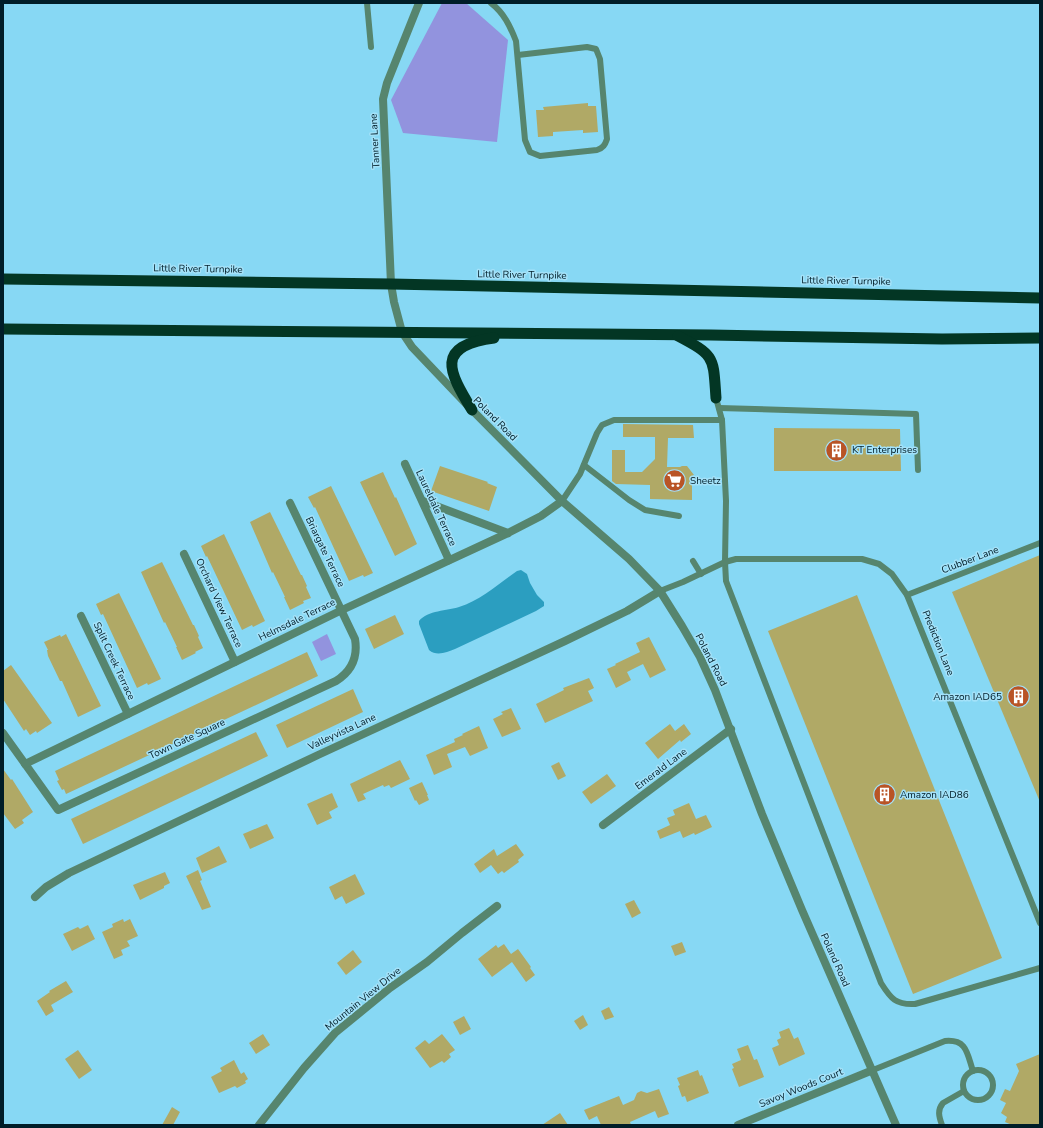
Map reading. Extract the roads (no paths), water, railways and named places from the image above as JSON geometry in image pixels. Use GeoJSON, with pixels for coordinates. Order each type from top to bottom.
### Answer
{"type":"FeatureCollection","features":[{"type":"Feature","properties":{"kind":"highway","name":"Little River Turnpike"},"geometry":{"type":"LineString","coordinates":[[3,279],[391,284],[1040,298]]}},
{"type":"Feature","properties":{"kind":"highway"},"geometry":{"type":"LineString","coordinates":[[3,328],[942,339],[1040,338]]}},
{"type":"Feature","properties":{"kind":"highway"},"geometry":{"type":"LineString","coordinates":[[472,410],[453,376],[451,370],[453,358],[461,348],[475,341],[527,333]]}},
{"type":"Feature","properties":{"kind":"highway"},"geometry":{"type":"LineString","coordinates":[[675,335],[698,346],[710,358],[714,366],[717,403]]}},
{"type":"Feature","properties":{"kind":"street","name":"Tanner Lane"},"geometry":{"type":"LineString","coordinates":[[391,284],[383,99],[387,83],[419,3]]}},
{"type":"Feature","properties":{"kind":"street","name":"Poland Road"},"geometry":{"type":"LineString","coordinates":[[391,284],[402,332],[412,347],[562,501],[629,559],[660,591],[700,657],[731,729],[762,814],[802,910],[896,1125]]}},
{"type":"Feature","properties":{"kind":"street","name":"Laureldale Terrace"},"geometry":{"type":"LineString","coordinates":[[405,464],[449,560]]}},
{"type":"Feature","properties":{"kind":"street"},"geometry":{"type":"LineString","coordinates":[[423,501],[508,533]]}},
{"type":"Feature","properties":{"kind":"street","name":"Helmsdale Terrace"},"geometry":{"type":"LineString","coordinates":[[25,764],[342,610],[508,533],[541,516],[562,501]]}},
{"type":"Feature","properties":{"kind":"street","name":"Briargate Terrace"},"geometry":{"type":"LineString","coordinates":[[290,503],[342,610]]}},
{"type":"Feature","properties":{"kind":"street","name":"Orchard View Terrace"},"geometry":{"type":"LineString","coordinates":[[184,554],[235,662]]}},
{"type":"Feature","properties":{"kind":"street","name":"Valleyvista Lane"},"geometry":{"type":"LineString","coordinates":[[36,897],[46,887],[69,873],[318,755],[565,641],[627,611],[660,591]]}},
{"type":"Feature","properties":{"kind":"street","name":"Town Gate Square"},"geometry":{"type":"LineString","coordinates":[[3,733],[58,810],[344,676],[354,662],[356,654],[355,638],[342,610]]}},
{"type":"Feature","properties":{"kind":"street","name":"Split Creek Terrace"},"geometry":{"type":"LineString","coordinates":[[82,616],[128,714]]}},
{"type":"Feature","properties":{"kind":"street","name":"Emerald Lane"},"geometry":{"type":"LineString","coordinates":[[603,825],[731,729]]}},
{"type":"Feature","properties":{"kind":"street","name":"Mountain View Drive"},"geometry":{"type":"LineString","coordinates":[[259,1125],[304,1068],[335,1033],[390,988],[427,962],[497,906]]}},
{"type":"Feature","properties":{"kind":"street","name":"Savoy Woods Court"},"geometry":{"type":"LineString","coordinates":[[738,1125],[873,1070]]}},
{"type":"Feature","properties":{"kind":"lane"},"geometry":{"type":"LineString","coordinates":[[368,3],[371,47]]}},
{"type":"Feature","properties":{"kind":"lane"},"geometry":{"type":"LineString","coordinates":[[491,3],[504,16],[516,41],[525,140],[530,152],[540,156],[597,150],[602,148],[606,144],[607,139],[600,59],[596,49],[587,47],[518,55]]}},
{"type":"Feature","properties":{"kind":"lane"},"geometry":{"type":"LineString","coordinates":[[918,470],[916,414],[717,403],[722,420],[726,501],[726,581],[881,984],[888,995],[896,1002],[915,1004],[1040,968]]}},
{"type":"Feature","properties":{"kind":"lane"},"geometry":{"type":"LineString","coordinates":[[562,501],[573,487],[602,425],[614,420],[722,420]]}},
{"type":"Feature","properties":{"kind":"lane"},"geometry":{"type":"LineString","coordinates":[[584,465],[629,500],[645,510],[678,516]]}},
{"type":"Feature","properties":{"kind":"lane","name":"Clubber Lane"},"geometry":{"type":"LineString","coordinates":[[908,594],[1040,543]]}},
{"type":"Feature","properties":{"kind":"lane","name":"Prediction Lane"},"geometry":{"type":"LineString","coordinates":[[660,591],[725,562],[736,559],[862,559],[879,564],[892,574],[908,594],[1040,924]]}},
{"type":"Feature","properties":{"kind":"lane"},"geometry":{"type":"LineString","coordinates":[[693,561],[700,574]]}},
{"type":"Feature","properties":{"kind":"lane"},"geometry":{"type":"LineString","coordinates":[[873,1070],[945,1041],[951,1040],[957,1041],[964,1046],[973,1071]]}},
{"type":"Feature","properties":{"kind":"lane"},"geometry":{"type":"LineString","coordinates":[[977,1070],[986,1072],[992,1080],[992,1089],[987,1097],[977,1100],[968,1096],[964,1091],[963,1082],[965,1077],[973,1071],[977,1070]]}},
{"type":"Feature","properties":{"kind":"lane"},"geometry":{"type":"LineString","coordinates":[[942,1125],[939,1114],[940,1105],[964,1091]]}},
{"type":"Feature","properties":{"kind":"place","name":"KT Enterprises"},"geometry":{"type":"Point","coordinates":[837,450]}},
{"type":"Feature","properties":{"kind":"place","name":"Sheetz"},"geometry":{"type":"Point","coordinates":[675,481]}},
{"type":"Feature","properties":{"kind":"place","name":"Amazon IAD65"},"geometry":{"type":"Point","coordinates":[1018,697]}},
{"type":"Feature","properties":{"kind":"place","name":"Amazon IAD86"},"geometry":{"type":"Point","coordinates":[885,795]}}]}
